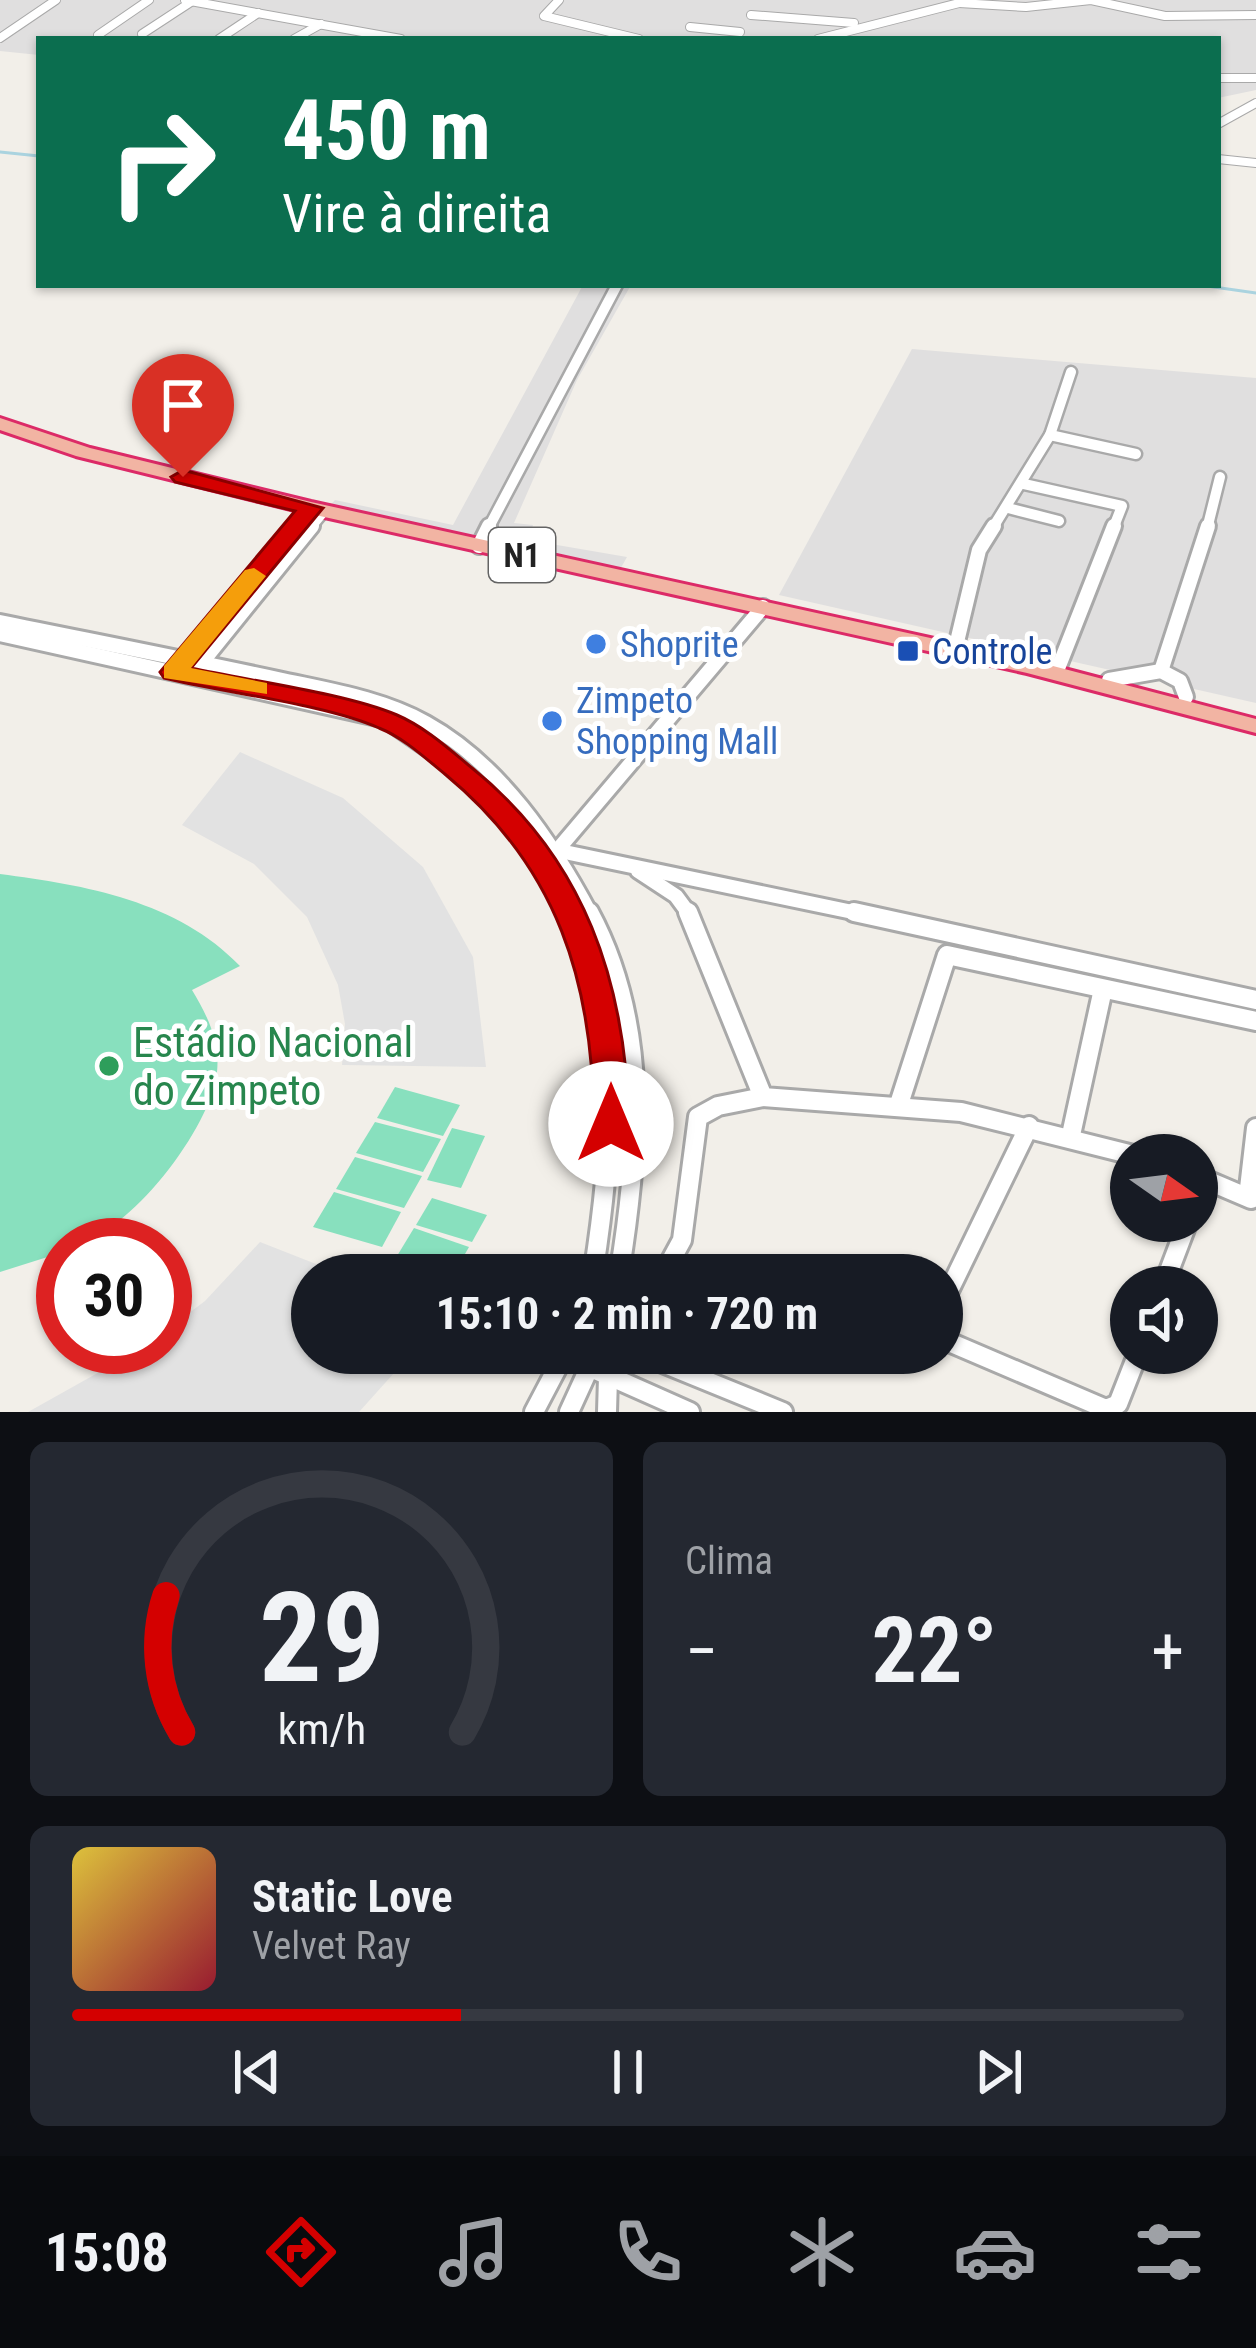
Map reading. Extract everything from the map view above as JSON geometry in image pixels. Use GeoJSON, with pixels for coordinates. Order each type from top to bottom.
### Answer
{"type":"FeatureCollection","features":[{"type":"Feature","properties":{"kind":"highway","name":"N1"},"geometry":{"type":"LineString","coordinates":[[0,424],[76,449],[317,509],[955,650],[1256,726]]}},
{"type":"Feature","properties":{"kind":"highway","name":"N1"},"geometry":{"type":"LineString","coordinates":[[1030,668],[1256,711]]}},
{"type":"Feature","properties":{"kind":"street"},"geometry":{"type":"LineString","coordinates":[[0,38],[56,0]]}},
{"type":"Feature","properties":{"kind":"street"},"geometry":{"type":"LineString","coordinates":[[98,35],[149,0]]}},
{"type":"Feature","properties":{"kind":"street"},"geometry":{"type":"LineString","coordinates":[[142,34],[190,0],[375,36]]}},
{"type":"Feature","properties":{"kind":"street"},"geometry":{"type":"LineString","coordinates":[[559,0],[544,16],[627,36]]}},
{"type":"Feature","properties":{"kind":"street"},"geometry":{"type":"LineString","coordinates":[[690,27],[738,36],[760,0]]}},
{"type":"Feature","properties":{"kind":"street"},"geometry":{"type":"LineString","coordinates":[[924,0],[931,10]]}},
{"type":"Feature","properties":{"kind":"street"},"geometry":{"type":"LineString","coordinates":[[828,36],[966,1],[1026,8],[1090,0],[1166,16],[1256,15]]}},
{"type":"Feature","properties":{"kind":"street"},"geometry":{"type":"LineString","coordinates":[[1229,14],[1230,0]]}},
{"type":"Feature","properties":{"kind":"street"},"geometry":{"type":"LineString","coordinates":[[818,36],[815,20],[821,8]]}},
{"type":"Feature","properties":{"kind":"street"},"geometry":{"type":"LineString","coordinates":[[224,36],[258,13]]}},
{"type":"Feature","properties":{"kind":"street"},"geometry":{"type":"LineString","coordinates":[[751,15],[869,25]]}},
{"type":"Feature","properties":{"kind":"street"},"geometry":{"type":"LineString","coordinates":[[299,36],[321,24]]}},
{"type":"Feature","properties":{"kind":"street"},"geometry":{"type":"LineString","coordinates":[[842,36],[852,28]]}},
{"type":"Feature","properties":{"kind":"street"},"geometry":{"type":"LineString","coordinates":[[341,36],[352,30]]}},
{"type":"Feature","properties":{"kind":"street"},"geometry":{"type":"LineString","coordinates":[[1221,78],[1256,78]]}},
{"type":"Feature","properties":{"kind":"street"},"geometry":{"type":"LineString","coordinates":[[1221,122],[1256,104]]}},
{"type":"Feature","properties":{"kind":"street"},"geometry":{"type":"LineString","coordinates":[[1221,159],[1256,163]]}},
{"type":"Feature","properties":{"kind":"street"},"geometry":{"type":"LineString","coordinates":[[478,546],[614,288]]}},
{"type":"Feature","properties":{"kind":"street"},"geometry":{"type":"LineString","coordinates":[[955,650],[979,550],[1024,484],[1050,435],[1070,372]]}},
{"type":"Feature","properties":{"kind":"street"},"geometry":{"type":"LineString","coordinates":[[1050,435],[1136,454]]}},
{"type":"Feature","properties":{"kind":"street"},"geometry":{"type":"LineString","coordinates":[[1161,671],[1193,580],[1220,477]]}},
{"type":"Feature","properties":{"kind":"street"},"geometry":{"type":"LineString","coordinates":[[1024,484],[1122,506],[1057,670]]}},
{"type":"Feature","properties":{"kind":"street"},"geometry":{"type":"LineString","coordinates":[[1008,508],[1059,521]]}},
{"type":"Feature","properties":{"kind":"street"},"geometry":{"type":"LineString","coordinates":[[184,658],[317,509]]}},
{"type":"Feature","properties":{"kind":"street"},"geometry":{"type":"LineString","coordinates":[[189,670],[317,509]]}},
{"type":"Feature","properties":{"kind":"street"},"geometry":{"type":"LineString","coordinates":[[557,849],[763,607]]}},
{"type":"Feature","properties":{"kind":"street"},"geometry":{"type":"LineString","coordinates":[[0,622],[184,658]]}},
{"type":"Feature","properties":{"kind":"street"},"geometry":{"type":"LineString","coordinates":[[0,634],[410,715],[445,736],[508,790],[582,887],[608,942],[627,1006],[635,1128],[632,1207],[623,1254]]}},
{"type":"Feature","properties":{"kind":"street"},"geometry":{"type":"LineString","coordinates":[[184,658],[189,670]]}},
{"type":"Feature","properties":{"kind":"street"},"geometry":{"type":"LineString","coordinates":[[189,670],[339,706],[404,729],[498,803],[537,851],[583,936],[610,1050],[609,1159],[595,1254]]}},
{"type":"Feature","properties":{"kind":"street"},"geometry":{"type":"LineString","coordinates":[[1109,680],[1161,671],[1180,681],[1186,697]]}},
{"type":"Feature","properties":{"kind":"street"},"geometry":{"type":"LineString","coordinates":[[557,849],[1256,1000]]}},
{"type":"Feature","properties":{"kind":"street"},"geometry":{"type":"LineString","coordinates":[[628,864],[676,896],[689,914],[763,1097]]}},
{"type":"Feature","properties":{"kind":"street"},"geometry":{"type":"LineString","coordinates":[[899,1104],[947,955],[1256,1021]]}},
{"type":"Feature","properties":{"kind":"street"},"geometry":{"type":"LineString","coordinates":[[1071,1135],[1103,988]]}},
{"type":"Feature","properties":{"kind":"street"},"geometry":{"type":"LineString","coordinates":[[674,1254],[682,1240],[698,1117],[718,1106],[763,1097],[796,1106],[899,1104],[1029,1126],[1110,1148]]}},
{"type":"Feature","properties":{"kind":"street"},"geometry":{"type":"LineString","coordinates":[[963,1262],[1029,1126]]}},
{"type":"Feature","properties":{"kind":"street"},"geometry":{"type":"LineString","coordinates":[[1218,1184],[1252,1199],[1256,1128]]}},
{"type":"Feature","properties":{"kind":"street"},"geometry":{"type":"LineString","coordinates":[[963,1348],[1106,1409],[1118,1404],[1130,1374]]}},
{"type":"Feature","properties":{"kind":"street"},"geometry":{"type":"LineString","coordinates":[[535,1412],[554,1374]]}},
{"type":"Feature","properties":{"kind":"street"},"geometry":{"type":"LineString","coordinates":[[569,1412],[593,1374]]}},
{"type":"Feature","properties":{"kind":"street"},"geometry":{"type":"LineString","coordinates":[[599,1374],[607,1412]]}},
{"type":"Feature","properties":{"kind":"street"},"geometry":{"type":"LineString","coordinates":[[612,1374],[690,1412]]}},
{"type":"Feature","properties":{"kind":"street"},"geometry":{"type":"LineString","coordinates":[[690,1374],[783,1412]]}},
{"type":"Feature","properties":{"kind":"shaded area"},"geometry":{"type":"Polygon","coordinates":[[[0,0],[1256,0],[1256,90],[1221,97],[1221,36],[36,36],[36,55],[0,51],[0,0]]]}},
{"type":"Feature","properties":{"kind":"shaded area"},"geometry":{"type":"Polygon","coordinates":[[[581,288],[629,288],[577,380],[514,523],[533,525],[528,540],[627,557],[618,573],[325,511],[335,500],[453,525],[581,288]]]}},
{"type":"Feature","properties":{"kind":"shaded area"},"geometry":{"type":"Polygon","coordinates":[[[912,349],[1256,378],[1256,703],[779,595],[912,349]]]}},
{"type":"Feature","properties":{"kind":"shaded area"},"geometry":{"type":"Polygon","coordinates":[[[240,752],[343,798],[423,867],[473,957],[486,1067],[342,1065],[345,1024],[338,985],[307,917],[254,864],[182,825],[240,752]]]}},
{"type":"Feature","properties":{"kind":"shaded area"},"geometry":{"type":"Polygon","coordinates":[[[260,1242],[291,1254],[291,1374],[393,1374],[359,1412],[28,1412],[96,1374],[192,1374],[192,1311],[260,1242]]]}},
{"type":"Feature","properties":{"kind":"green space","name":"Estádio Nacional do Zimpeto"},"geometry":{"type":"Polygon","coordinates":[[[0,874],[97,891],[159,911],[215,944],[240,966],[192,990],[213,1033],[216,1079],[196,1128],[158,1182],[122,1218],[36,1218],[36,1261],[0,1272],[0,874]]]}},
{"type":"Feature","properties":{"kind":"green space"},"geometry":{"type":"Polygon","coordinates":[[[395,1087],[460,1105],[443,1136],[377,1118],[395,1087]]]}},
{"type":"Feature","properties":{"kind":"green space"},"geometry":{"type":"Polygon","coordinates":[[[375,1122],[441,1139],[423,1172],[356,1153],[375,1122]]]}},
{"type":"Feature","properties":{"kind":"green space"},"geometry":{"type":"Polygon","coordinates":[[[452,1128],[485,1136],[461,1188],[427,1180],[452,1128]]]}},
{"type":"Feature","properties":{"kind":"green space"},"geometry":{"type":"Polygon","coordinates":[[[355,1157],[422,1176],[404,1208],[336,1189],[355,1157]]]}},
{"type":"Feature","properties":{"kind":"green space"},"geometry":{"type":"Polygon","coordinates":[[[334,1192],[401,1212],[382,1247],[313,1227],[334,1192]]]}},
{"type":"Feature","properties":{"kind":"green space"},"geometry":{"type":"Polygon","coordinates":[[[432,1198],[487,1215],[472,1242],[416,1225],[432,1198]]]}},
{"type":"Feature","properties":{"kind":"green space"},"geometry":{"type":"Polygon","coordinates":[[[414,1228],[469,1247],[465,1254],[398,1254],[414,1228]]]}},
{"type":"Feature","properties":{"kind":"waterway"},"geometry":{"type":"LineString","coordinates":[[0,152],[36,156]]}},
{"type":"Feature","properties":{"kind":"waterway"},"geometry":{"type":"LineString","coordinates":[[1221,288],[1256,293]]}},
{"type":"Feature","properties":{"kind":"slow traffic"},"geometry":{"type":"LineString","coordinates":[[254,576],[174,672],[257,689]]}},
{"type":"Feature","properties":{"kind":"place","name":"Shoprite"},"geometry":{"type":"Point","coordinates":[596,644]}},
{"type":"Feature","properties":{"kind":"place","name":"Controle"},"geometry":{"type":"Point","coordinates":[908,651]}},
{"type":"Feature","properties":{"kind":"place","name":"Zimpeto Shopping Mall"},"geometry":{"type":"Point","coordinates":[552,721]}},
{"type":"Feature","properties":{"kind":"place","name":"Estádio Nacional do Zimpeto"},"geometry":{"type":"Point","coordinates":[109,1066]}},
{"type":"Feature","properties":{"kind":"route"},"geometry":{"type":"LineString","coordinates":[[183,477],[311,508],[174,672],[310,699],[386,720],[420,740],[498,803],[537,851],[583,936],[604,1006],[611,1124]]}}]}
